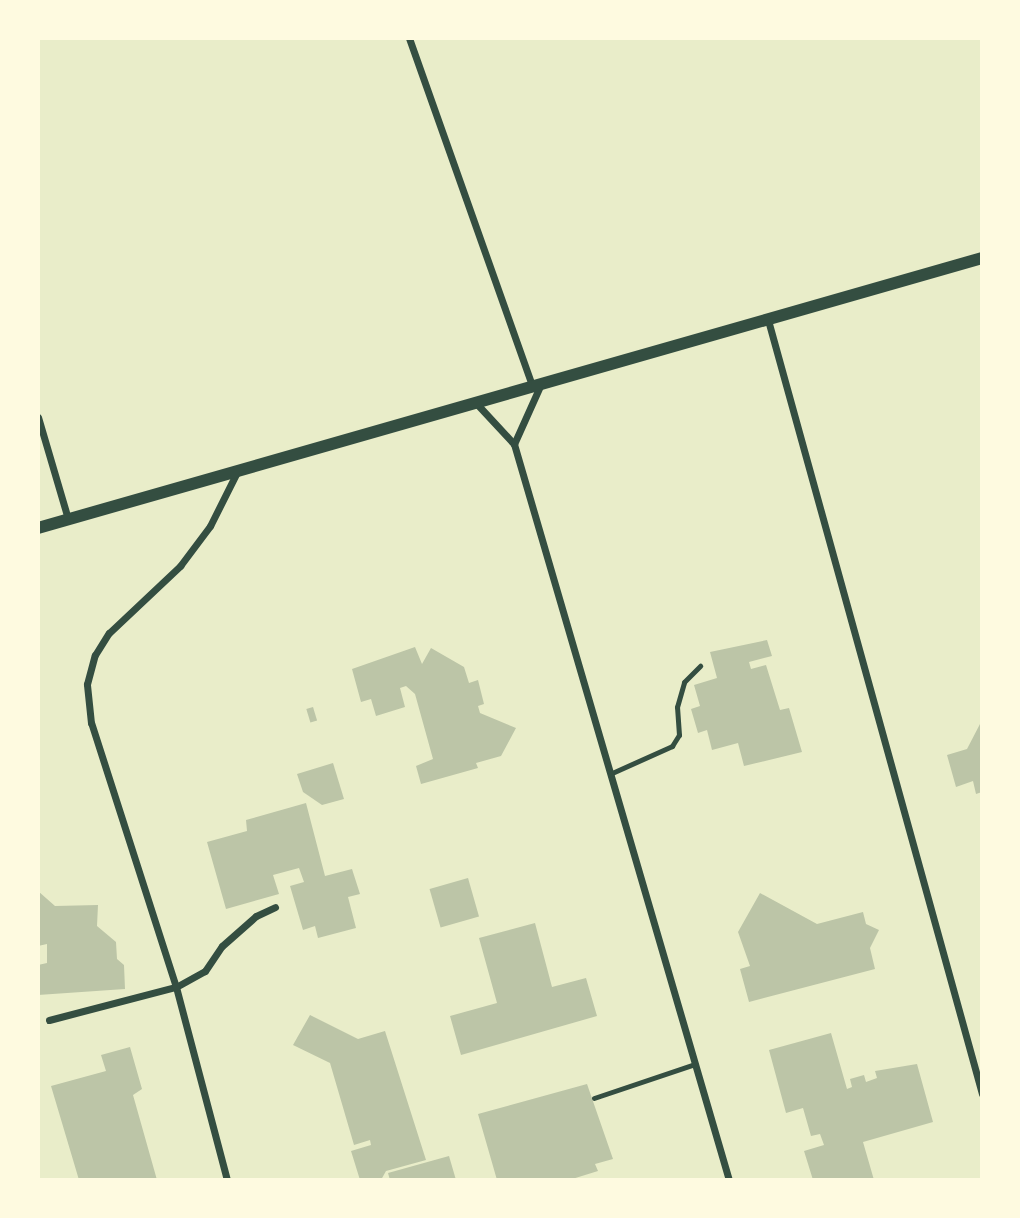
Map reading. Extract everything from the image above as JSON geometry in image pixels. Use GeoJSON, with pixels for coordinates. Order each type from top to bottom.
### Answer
{"type":"FeatureCollection","features":[{"type":"Feature","properties":{"kind":"street"},"geometry":{"type":"LineString","coordinates":[[409,38],[537,384],[514,444]]}},
{"type":"Feature","properties":{"kind":"street"},"geometry":{"type":"LineString","coordinates":[[38,528],[982,258]]}},
{"type":"Feature","properties":{"kind":"street"},"geometry":{"type":"LineString","coordinates":[[768,320],[982,1094]]}},
{"type":"Feature","properties":{"kind":"street"},"geometry":{"type":"LineString","coordinates":[[475,402],[514,444],[729,1180]]}},
{"type":"Feature","properties":{"kind":"street"},"geometry":{"type":"LineString","coordinates":[[38,417],[68,519]]}},
{"type":"Feature","properties":{"kind":"street"},"geometry":{"type":"LineString","coordinates":[[227,1180],[176,987],[91,723],[87,684],[95,655],[110,632],[180,566],[210,526],[237,472]]}},
{"type":"Feature","properties":{"kind":"street"},"geometry":{"type":"LineString","coordinates":[[49,1020],[176,987],[205,971],[222,946],[256,916],[275,907]]}},
{"type":"Feature","properties":{"kind":"lane"},"geometry":{"type":"LineString","coordinates":[[612,773],[672,746],[679,735],[677,707],[684,682],[700,666]]}},
{"type":"Feature","properties":{"kind":"lane"},"geometry":{"type":"LineString","coordinates":[[594,1098],[695,1064]]}},
{"type":"Feature","properties":{"kind":"building"},"geometry":{"type":"Polygon","coordinates":[[[767,640],[772,656],[749,662],[751,669],[766,665],[780,710],[789,708],[802,752],[744,766],[738,743],[712,750],[707,730],[698,733],[691,709],[700,706],[694,685],[717,678],[710,652],[767,640]]]}},
{"type":"Feature","properties":{"kind":"building"},"geometry":{"type":"Polygon","coordinates":[[[415,647],[422,664],[431,648],[464,667],[469,683],[478,680],[484,704],[478,706],[480,713],[516,728],[501,756],[476,763],[478,768],[421,784],[416,766],[433,759],[415,694],[406,686],[400,688],[405,707],[376,716],[371,699],[361,702],[352,669],[415,647]]]}},
{"type":"Feature","properties":{"kind":"building"},"geometry":{"type":"Polygon","coordinates":[[[313,707],[317,720],[310,722],[306,709],[313,707]]]}},
{"type":"Feature","properties":{"kind":"building"},"geometry":{"type":"Polygon","coordinates":[[[980,724],[982,792],[976,794],[973,781],[956,787],[947,755],[967,749],[980,724]]]}},
{"type":"Feature","properties":{"kind":"building"},"geometry":{"type":"Polygon","coordinates":[[[333,763],[344,799],[322,805],[303,792],[297,774],[333,763]]]}},
{"type":"Feature","properties":{"kind":"building"},"geometry":{"type":"Polygon","coordinates":[[[306,803],[325,876],[352,869],[360,894],[348,897],[356,928],[318,938],[315,926],[303,930],[290,886],[304,882],[299,868],[273,875],[279,894],[226,909],[207,842],[247,831],[246,820],[306,803]]]}},
{"type":"Feature","properties":{"kind":"building"},"geometry":{"type":"Polygon","coordinates":[[[468,878],[479,916],[441,927],[430,889],[468,878]]]}},
{"type":"Feature","properties":{"kind":"building"},"geometry":{"type":"Polygon","coordinates":[[[38,891],[55,906],[98,905],[97,926],[116,942],[117,959],[124,965],[125,989],[38,995],[38,965],[47,963],[47,944],[38,946],[38,891]]]}},
{"type":"Feature","properties":{"kind":"building"},"geometry":{"type":"Polygon","coordinates":[[[760,893],[817,924],[863,912],[866,924],[879,930],[870,948],[875,969],[749,1002],[740,969],[750,966],[738,932],[760,893]]]}},
{"type":"Feature","properties":{"kind":"building"},"geometry":{"type":"Polygon","coordinates":[[[535,923],[552,987],[586,978],[597,1016],[461,1055],[450,1016],[497,1003],[479,938],[535,923]]]}},
{"type":"Feature","properties":{"kind":"building"},"geometry":{"type":"Polygon","coordinates":[[[310,1015],[358,1039],[385,1031],[426,1160],[386,1171],[381,1180],[360,1180],[351,1151],[371,1145],[370,1140],[354,1145],[330,1063],[293,1045],[310,1015]]]}},
{"type":"Feature","properties":{"kind":"building"},"geometry":{"type":"Polygon","coordinates":[[[831,1033],[847,1089],[852,1087],[850,1079],[864,1075],[866,1082],[877,1078],[875,1071],[917,1064],[933,1122],[863,1142],[874,1180],[813,1180],[804,1151],[824,1145],[820,1134],[811,1136],[803,1108],[786,1113],[769,1050],[831,1033]]]}},
{"type":"Feature","properties":{"kind":"building"},"geometry":{"type":"Polygon","coordinates":[[[130,1047],[142,1089],[133,1095],[157,1180],[79,1180],[51,1086],[106,1071],[101,1055],[130,1047]]]}},
{"type":"Feature","properties":{"kind":"building"},"geometry":{"type":"Polygon","coordinates":[[[587,1084],[613,1159],[595,1164],[598,1171],[569,1180],[497,1180],[478,1114],[587,1084]]]}},
{"type":"Feature","properties":{"kind":"building"},"geometry":{"type":"Polygon","coordinates":[[[449,1156],[456,1180],[390,1180],[388,1173],[449,1156]]]}}]}
